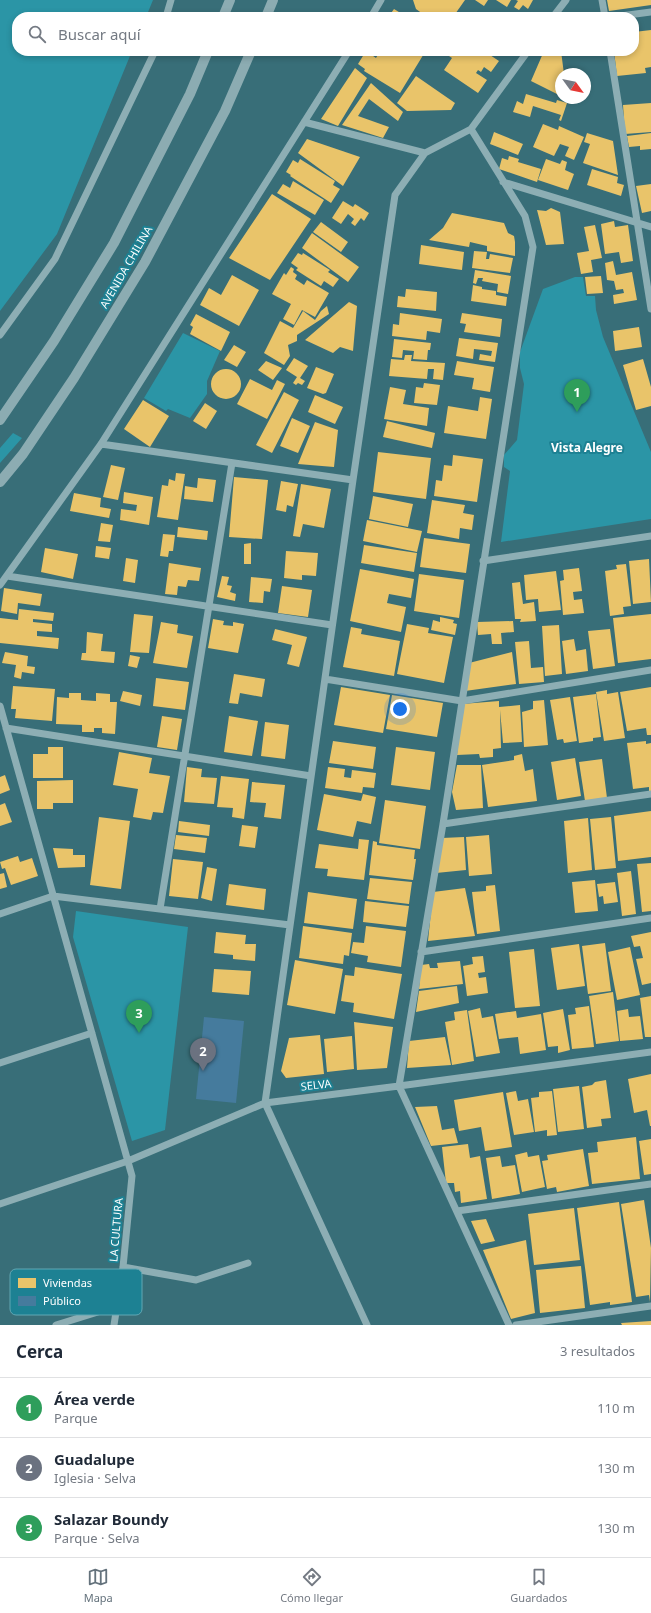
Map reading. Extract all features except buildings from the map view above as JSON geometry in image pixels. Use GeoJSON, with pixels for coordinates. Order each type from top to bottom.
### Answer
{"type":"FeatureCollection","features":[{"type":"Feature","properties":{"kind":"main road"},"geometry":{"type":"LineString","coordinates":[[225,12],[230,0]]}},
{"type":"Feature","properties":{"kind":"main road"},"geometry":{"type":"LineString","coordinates":[[268,12],[273,0]]}},
{"type":"Feature","properties":{"kind":"main road","name":"AVENIDA CHILINA"},"geometry":{"type":"LineString","coordinates":[[0,420],[54,341],[114,244],[190,94],[206,56]]}},
{"type":"Feature","properties":{"kind":"main road","name":"AVENIDA CHILINA"},"geometry":{"type":"LineString","coordinates":[[0,482],[23,454],[74,378],[145,262],[225,111],[249,56]]}},
{"type":"Feature","properties":{"kind":"street"},"geometry":{"type":"LineString","coordinates":[[167,12],[171,0]]}},
{"type":"Feature","properties":{"kind":"street"},"geometry":{"type":"LineString","coordinates":[[373,12],[381,0]]}},
{"type":"Feature","properties":{"kind":"street"},"geometry":{"type":"LineString","coordinates":[[557,12],[566,0]]}},
{"type":"Feature","properties":{"kind":"street"},"geometry":{"type":"LineString","coordinates":[[602,0],[604,12]]}},
{"type":"Feature","properties":{"kind":"street"},"geometry":{"type":"LineString","coordinates":[[639,14],[651,12]]}},
{"type":"Feature","properties":{"kind":"street"},"geometry":{"type":"LineString","coordinates":[[0,335],[55,259],[153,56]]}},
{"type":"Feature","properties":{"kind":"street"},"geometry":{"type":"LineString","coordinates":[[0,585],[101,444],[346,56]]}},
{"type":"Feature","properties":{"kind":"street"},"geometry":{"type":"LineString","coordinates":[[366,1325],[265,1103],[332,626],[395,195],[425,153],[471,129],[524,56]]}},
{"type":"Feature","properties":{"kind":"street"},"geometry":{"type":"LineString","coordinates":[[611,56],[651,309]]}},
{"type":"Feature","properties":{"kind":"street"},"geometry":{"type":"LineString","coordinates":[[304,122],[425,153]]}},
{"type":"Feature","properties":{"kind":"street"},"geometry":{"type":"LineString","coordinates":[[471,129],[525,216],[533,247],[443,824],[399,1086],[509,1325]]}},
{"type":"Feature","properties":{"kind":"street"},"geometry":{"type":"LineString","coordinates":[[504,182],[651,227]]}},
{"type":"Feature","properties":{"kind":"street"},"geometry":{"type":"LineString","coordinates":[[101,444],[353,480]]}},
{"type":"Feature","properties":{"kind":"street"},"geometry":{"type":"LineString","coordinates":[[160,909],[232,463]]}},
{"type":"Feature","properties":{"kind":"street"},"geometry":{"type":"LineString","coordinates":[[483,561],[651,536]]}},
{"type":"Feature","properties":{"kind":"street"},"geometry":{"type":"LineString","coordinates":[[7,576],[332,626]]}},
{"type":"Feature","properties":{"kind":"street"},"geometry":{"type":"LineString","coordinates":[[325,679],[462,701],[651,670]]}},
{"type":"Feature","properties":{"kind":"street","name":"LA CULTURA"},"geometry":{"type":"LineString","coordinates":[[0,706],[132,1176],[123,1267]]}},
{"type":"Feature","properties":{"kind":"street"},"geometry":{"type":"LineString","coordinates":[[6,728],[311,776]]}},
{"type":"Feature","properties":{"kind":"street"},"geometry":{"type":"LineString","coordinates":[[443,824],[651,794]]}},
{"type":"Feature","properties":{"kind":"street"},"geometry":{"type":"LineString","coordinates":[[0,914],[53,896],[290,925]]}},
{"type":"Feature","properties":{"kind":"street"},"geometry":{"type":"LineString","coordinates":[[421,952],[651,918]]}},
{"type":"Feature","properties":{"kind":"street"},"geometry":{"type":"LineString","coordinates":[[0,1063],[92,1033]]}},
{"type":"Feature","properties":{"kind":"street","name":"SELVA"},"geometry":{"type":"LineString","coordinates":[[0,1204],[128,1161],[265,1103],[651,1052]]}},
{"type":"Feature","properties":{"kind":"street"},"geometry":{"type":"LineString","coordinates":[[457,1211],[651,1184]]}},
{"type":"Feature","properties":{"kind":"street"},"geometry":{"type":"LineString","coordinates":[[142,1270],[196,1280],[248,1263]]}},
{"type":"Feature","properties":{"kind":"street"},"geometry":{"type":"LineString","coordinates":[[123,1267],[134,1269]]}},
{"type":"Feature","properties":{"kind":"street"},"geometry":{"type":"LineString","coordinates":[[516,1325],[651,1306]]}},
{"type":"Feature","properties":{"kind":"street"},"geometry":{"type":"LineString","coordinates":[[56,1325],[88,1315]]}},
{"type":"Feature","properties":{"kind":"street","name":"LA CULTURA"},"geometry":{"type":"LineString","coordinates":[[114,1325],[116,1315]]}},
{"type":"Feature","properties":{"kind":"shaded area"},"geometry":{"type":"Polygon","coordinates":[[[0,0],[153,0],[148,12],[12,12],[12,56],[130,56],[57,234],[0,311],[0,0]]]}},
{"type":"Feature","properties":{"kind":"shaded area"},"geometry":{"type":"Polygon","coordinates":[[[575,277],[583,277],[586,296],[595,296],[596,310],[603,337],[651,452],[651,519],[501,542],[510,471],[504,467],[504,455],[517,440],[524,384],[520,368],[520,352],[543,289],[575,277]]]}},
{"type":"Feature","properties":{"kind":"shaded area"},"geometry":{"type":"Polygon","coordinates":[[[183,333],[220,351],[207,381],[207,394],[190,418],[168,409],[166,411],[144,398],[183,333]]]}},
{"type":"Feature","properties":{"kind":"shaded area"},"geometry":{"type":"Polygon","coordinates":[[[13,433],[22,438],[0,463],[0,448],[13,433]]]}},
{"type":"Feature","properties":{"kind":"shaded area"},"geometry":{"type":"Polygon","coordinates":[[[76,911],[188,927],[165,1130],[132,1141],[73,937],[76,911]]]}},
{"type":"Feature","properties":{"kind":"place","name":"Área verde"},"geometry":{"type":"Point","coordinates":[577,412]}},
{"type":"Feature","properties":{"kind":"place","name":"Salazar Boundy"},"geometry":{"type":"Point","coordinates":[139,1033]}},
{"type":"Feature","properties":{"kind":"place","name":"Guadalupe"},"geometry":{"type":"Point","coordinates":[203,1071]}},
{"type":"Feature","properties":{"kind":"district","name":"Vista Alegre"},"geometry":{"type":"Point","coordinates":[587,448]}}]}
